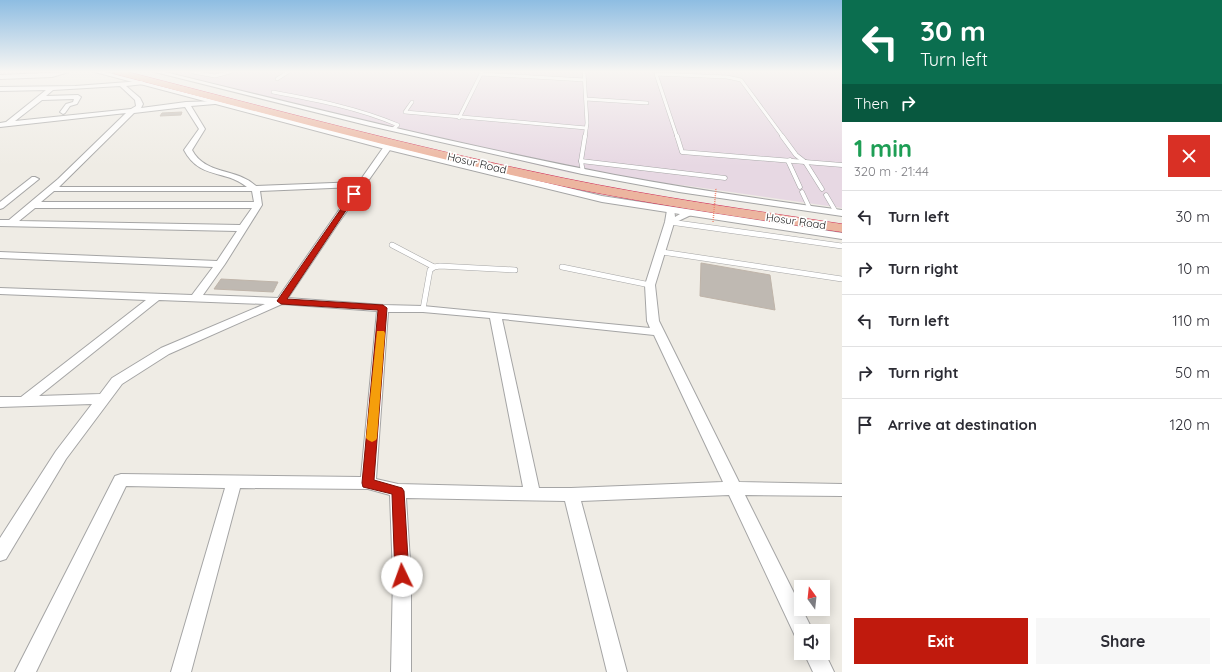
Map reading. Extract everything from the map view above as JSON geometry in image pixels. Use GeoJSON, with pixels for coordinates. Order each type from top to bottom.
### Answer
{"type":"FeatureCollection","features":[{"type":"Feature","properties":{"kind":"highway","name":"Hosur Road"},"geometry":{"type":"LineString","coordinates":[[265,103],[471,162],[570,184],[692,206],[842,228]]}},
{"type":"Feature","properties":{"kind":"highway","name":"Hosur Road"},"geometry":{"type":"LineString","coordinates":[[266,103],[477,157],[650,192],[840,215]]}},
{"type":"Feature","properties":{"kind":"highway"},"geometry":{"type":"LineString","coordinates":[[257,112],[277,106]]}},
{"type":"Feature","properties":{"kind":"street"},"geometry":{"type":"LineString","coordinates":[[0,131],[33,103]]}},
{"type":"Feature","properties":{"kind":"street"},"geometry":{"type":"LineString","coordinates":[[63,112],[68,105],[74,103]]}},
{"type":"Feature","properties":{"kind":"street"},"geometry":{"type":"LineString","coordinates":[[10,224],[51,189],[132,110],[139,107],[140,103]]}},
{"type":"Feature","properties":{"kind":"street"},"geometry":{"type":"LineString","coordinates":[[0,125],[195,103]]}},
{"type":"Feature","properties":{"kind":"street"},"geometry":{"type":"LineString","coordinates":[[221,103],[388,147],[602,199],[671,218],[678,219],[688,213],[842,236]]}},
{"type":"Feature","properties":{"kind":"street"},"geometry":{"type":"LineString","coordinates":[[268,103],[393,129],[583,172],[663,186],[810,208],[840,215]]}},
{"type":"Feature","properties":{"kind":"street"},"geometry":{"type":"LineString","coordinates":[[186,104],[192,111],[202,129],[188,150],[190,157],[199,165],[247,182],[255,189],[258,205],[220,264],[195,298]]}},
{"type":"Feature","properties":{"kind":"street"},"geometry":{"type":"LineString","coordinates":[[0,553],[61,455],[117,380],[165,351],[281,301],[388,147]]}},
{"type":"Feature","properties":{"kind":"street"},"geometry":{"type":"LineString","coordinates":[[0,206],[35,179]]}},
{"type":"Feature","properties":{"kind":"street"},"geometry":{"type":"LineString","coordinates":[[51,189],[255,189],[361,184]]}},
{"type":"Feature","properties":{"kind":"street"},"geometry":{"type":"LineString","coordinates":[[32,205],[258,205]]}},
{"type":"Feature","properties":{"kind":"street"},"geometry":{"type":"LineString","coordinates":[[671,218],[662,252],[650,285],[653,321],[800,624]]}},
{"type":"Feature","properties":{"kind":"street"},"geometry":{"type":"LineString","coordinates":[[0,223],[244,228]]}},
{"type":"Feature","properties":{"kind":"street"},"geometry":{"type":"LineString","coordinates":[[0,255],[220,264]]}},
{"type":"Feature","properties":{"kind":"street"},"geometry":{"type":"LineString","coordinates":[[0,291],[281,301],[383,308],[423,309],[658,332]]}},
{"type":"Feature","properties":{"kind":"street"},"geometry":{"type":"LineString","coordinates":[[23,402],[157,296]]}},
{"type":"Feature","properties":{"kind":"street"},"geometry":{"type":"LineString","coordinates":[[368,483],[383,308]]}},
{"type":"Feature","properties":{"kind":"street"},"geometry":{"type":"LineString","coordinates":[[496,315],[533,495]]}},
{"type":"Feature","properties":{"kind":"street"},"geometry":{"type":"LineString","coordinates":[[0,402],[103,399]]}},
{"type":"Feature","properties":{"kind":"street"},"geometry":{"type":"LineString","coordinates":[[25,672],[122,480],[368,483],[398,491],[533,495],[571,495],[734,488],[842,490]]}},
{"type":"Feature","properties":{"kind":"street"},"geometry":{"type":"LineString","coordinates":[[181,672],[234,482]]}},
{"type":"Feature","properties":{"kind":"street"},"geometry":{"type":"LineString","coordinates":[[398,491],[402,576],[401,672]]}},
{"type":"Feature","properties":{"kind":"street"},"geometry":{"type":"LineString","coordinates":[[571,495],[617,672]]}},
{"type":"Feature","properties":{"kind":"street"},"geometry":{"type":"LineString","coordinates":[[818,660],[824,672]]}},
{"type":"Feature","properties":{"kind":"lane"},"geometry":{"type":"LineString","coordinates":[[330,103],[398,125],[393,129]]}},
{"type":"Feature","properties":{"kind":"lane"},"geometry":{"type":"LineString","coordinates":[[411,103],[405,112],[459,118],[586,128]]}},
{"type":"Feature","properties":{"kind":"lane"},"geometry":{"type":"LineString","coordinates":[[459,118],[466,103]]}},
{"type":"Feature","properties":{"kind":"lane"},"geometry":{"type":"LineString","coordinates":[[583,172],[581,161],[586,128],[586,103]]}},
{"type":"Feature","properties":{"kind":"lane"},"geometry":{"type":"LineString","coordinates":[[666,103],[682,152],[788,162],[842,165]]}},
{"type":"Feature","properties":{"kind":"lane"},"geometry":{"type":"LineString","coordinates":[[758,103],[796,155],[806,163],[822,189]]}},
{"type":"Feature","properties":{"kind":"lane"},"geometry":{"type":"LineString","coordinates":[[788,162],[796,155]]}},
{"type":"Feature","properties":{"kind":"lane"},"geometry":{"type":"LineString","coordinates":[[581,161],[725,178]]}},
{"type":"Feature","properties":{"kind":"lane"},"geometry":{"type":"LineString","coordinates":[[788,162],[800,187]]}},
{"type":"Feature","properties":{"kind":"lane"},"geometry":{"type":"LineString","coordinates":[[802,192],[810,208]]}},
{"type":"Feature","properties":{"kind":"lane"},"geometry":{"type":"LineString","coordinates":[[826,195],[840,215]]}},
{"type":"Feature","properties":{"kind":"lane"},"geometry":{"type":"LineString","coordinates":[[671,218],[842,246]]}},
{"type":"Feature","properties":{"kind":"lane"},"geometry":{"type":"LineString","coordinates":[[392,244],[434,267]]}},
{"type":"Feature","properties":{"kind":"lane"},"geometry":{"type":"LineString","coordinates":[[662,252],[842,279]]}},
{"type":"Feature","properties":{"kind":"lane"},"geometry":{"type":"LineString","coordinates":[[423,309],[430,270],[434,267],[440,266],[515,270]]}},
{"type":"Feature","properties":{"kind":"lane"},"geometry":{"type":"LineString","coordinates":[[562,267],[650,285]]}},
{"type":"Feature","properties":{"kind":"path"},"geometry":{"type":"LineString","coordinates":[[712,222],[716,188]]}},
{"type":"Feature","properties":{"kind":"shaded area"},"geometry":{"type":"Polygon","coordinates":[[[284,103],[842,103],[842,208],[689,186],[570,173],[284,103]]]}},
{"type":"Feature","properties":{"kind":"building"},"geometry":{"type":"Polygon","coordinates":[[[182,112],[181,115],[160,116],[162,113],[182,112]]]}},
{"type":"Feature","properties":{"kind":"building"},"geometry":{"type":"Polygon","coordinates":[[[701,263],[770,275],[775,310],[700,296],[701,263]]]}},
{"type":"Feature","properties":{"kind":"building"},"geometry":{"type":"Polygon","coordinates":[[[221,279],[278,282],[273,292],[214,289],[221,279]]]}},
{"type":"Feature","properties":{"kind":"slow traffic"},"geometry":{"type":"LineString","coordinates":[[372,438],[380,333]]}},
{"type":"Feature","properties":{"kind":"route"},"geometry":{"type":"LineString","coordinates":[[354,194],[281,301],[383,308],[368,483],[398,491],[402,576]]}}]}
